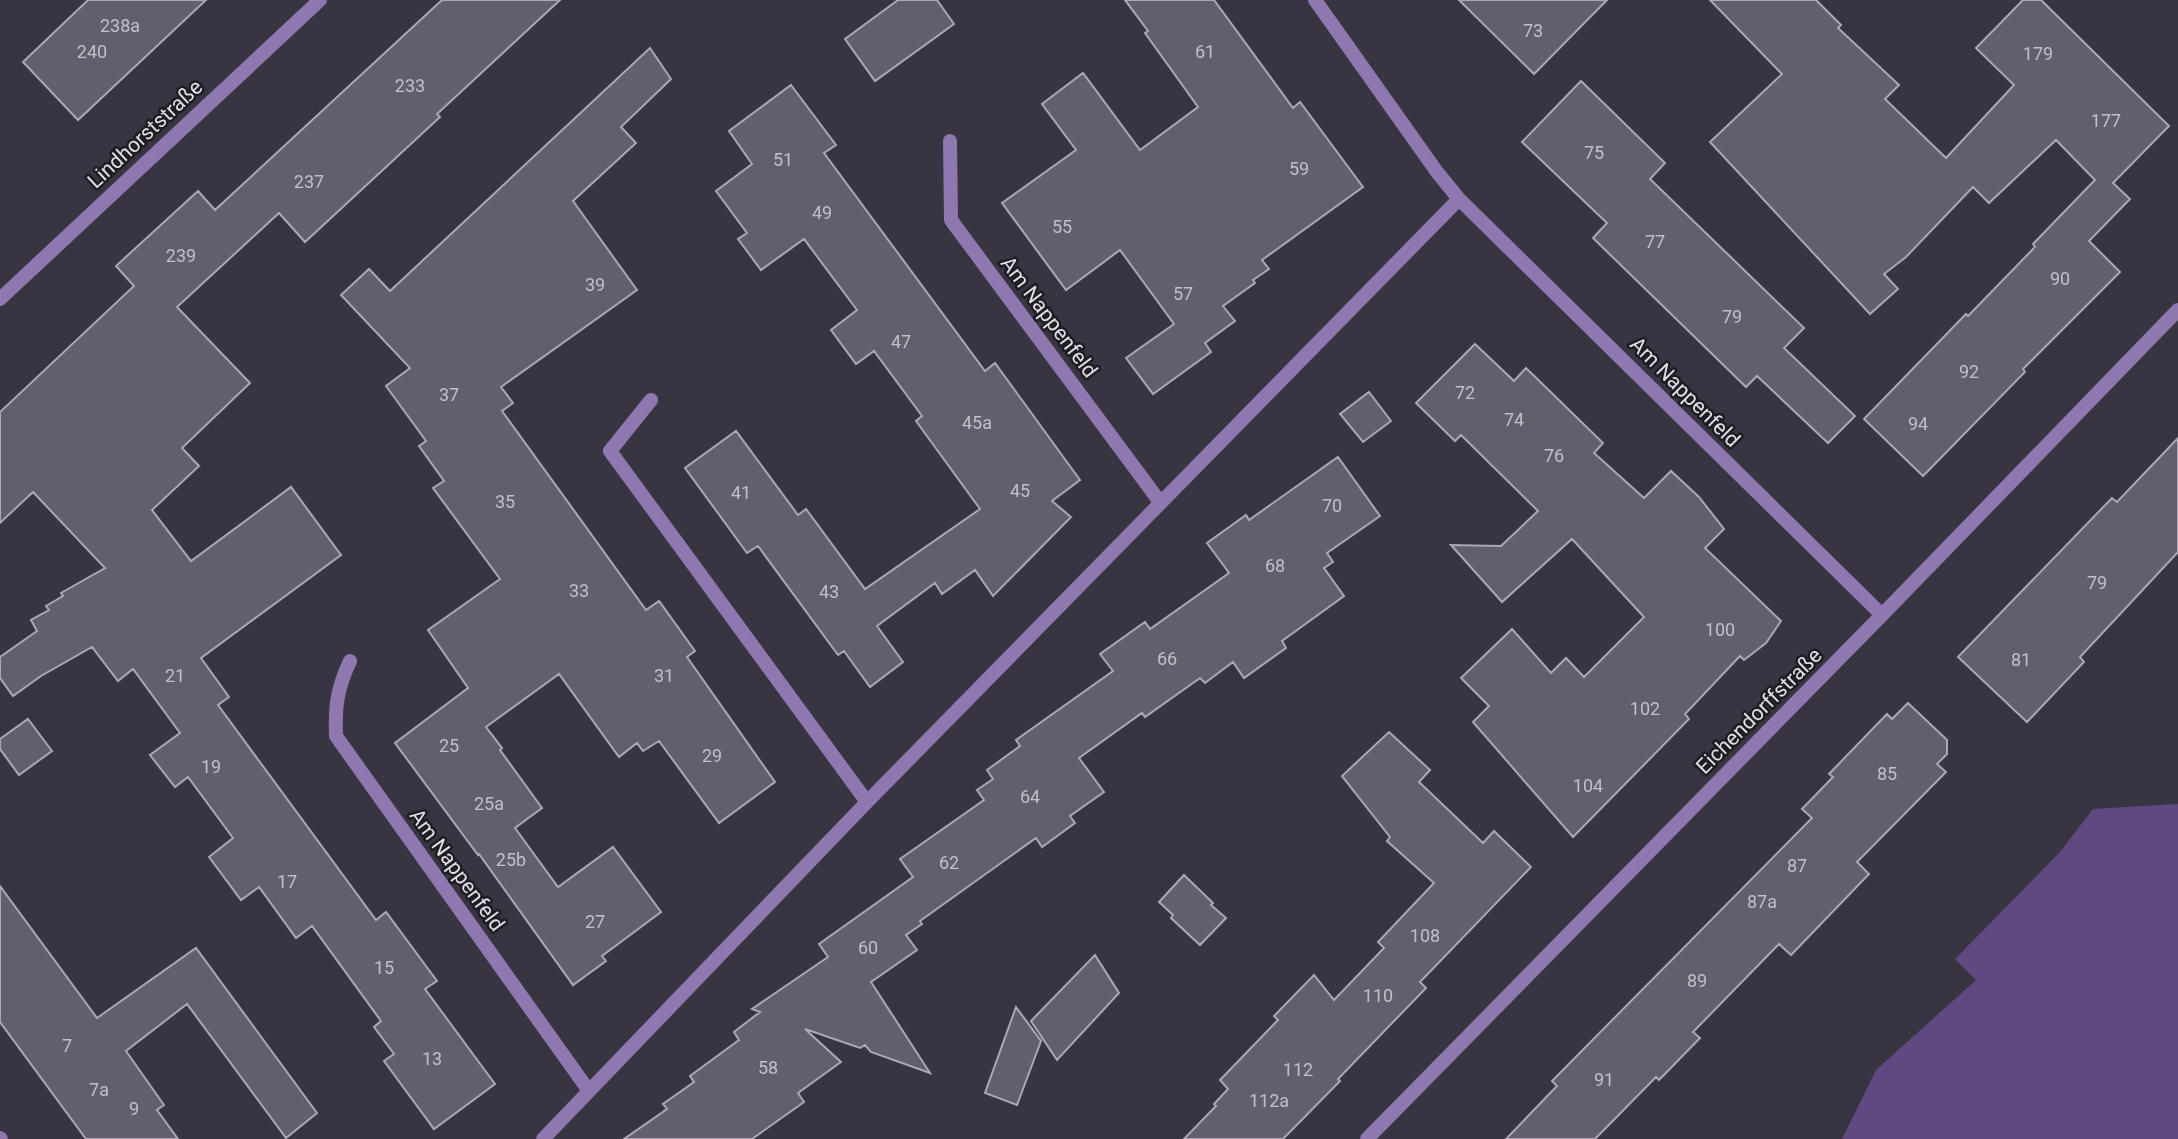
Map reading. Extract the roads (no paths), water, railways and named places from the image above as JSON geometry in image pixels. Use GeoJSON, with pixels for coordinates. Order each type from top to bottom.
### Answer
{"type":"FeatureCollection","features":[{"type":"Feature","properties":{"kind":"street","name":"Lindhorststraße"},"geometry":{"type":"LineString","coordinates":[[0,299],[320,0]]}},
{"type":"Feature","properties":{"kind":"street","name":"Am Nappenfeld"},"geometry":{"type":"LineString","coordinates":[[1315,0],[1459,199],[1882,615]]}},
{"type":"Feature","properties":{"kind":"street","name":"Am Nappenfeld"},"geometry":{"type":"LineString","coordinates":[[950,141],[951,220],[1160,502]]}},
{"type":"Feature","properties":{"kind":"street"},"geometry":{"type":"LineString","coordinates":[[543,1139],[867,802],[1459,199]]}},
{"type":"Feature","properties":{"kind":"street","name":"Eichendorffstraße"},"geometry":{"type":"LineString","coordinates":[[1367,1139],[2178,310]]}},
{"type":"Feature","properties":{"kind":"street"},"geometry":{"type":"LineString","coordinates":[[651,400],[610,451],[867,802]]}},
{"type":"Feature","properties":{"kind":"street","name":"Am Nappenfeld"},"geometry":{"type":"LineString","coordinates":[[351,661],[339,684],[335,709],[336,736],[589,1091]]}}]}
